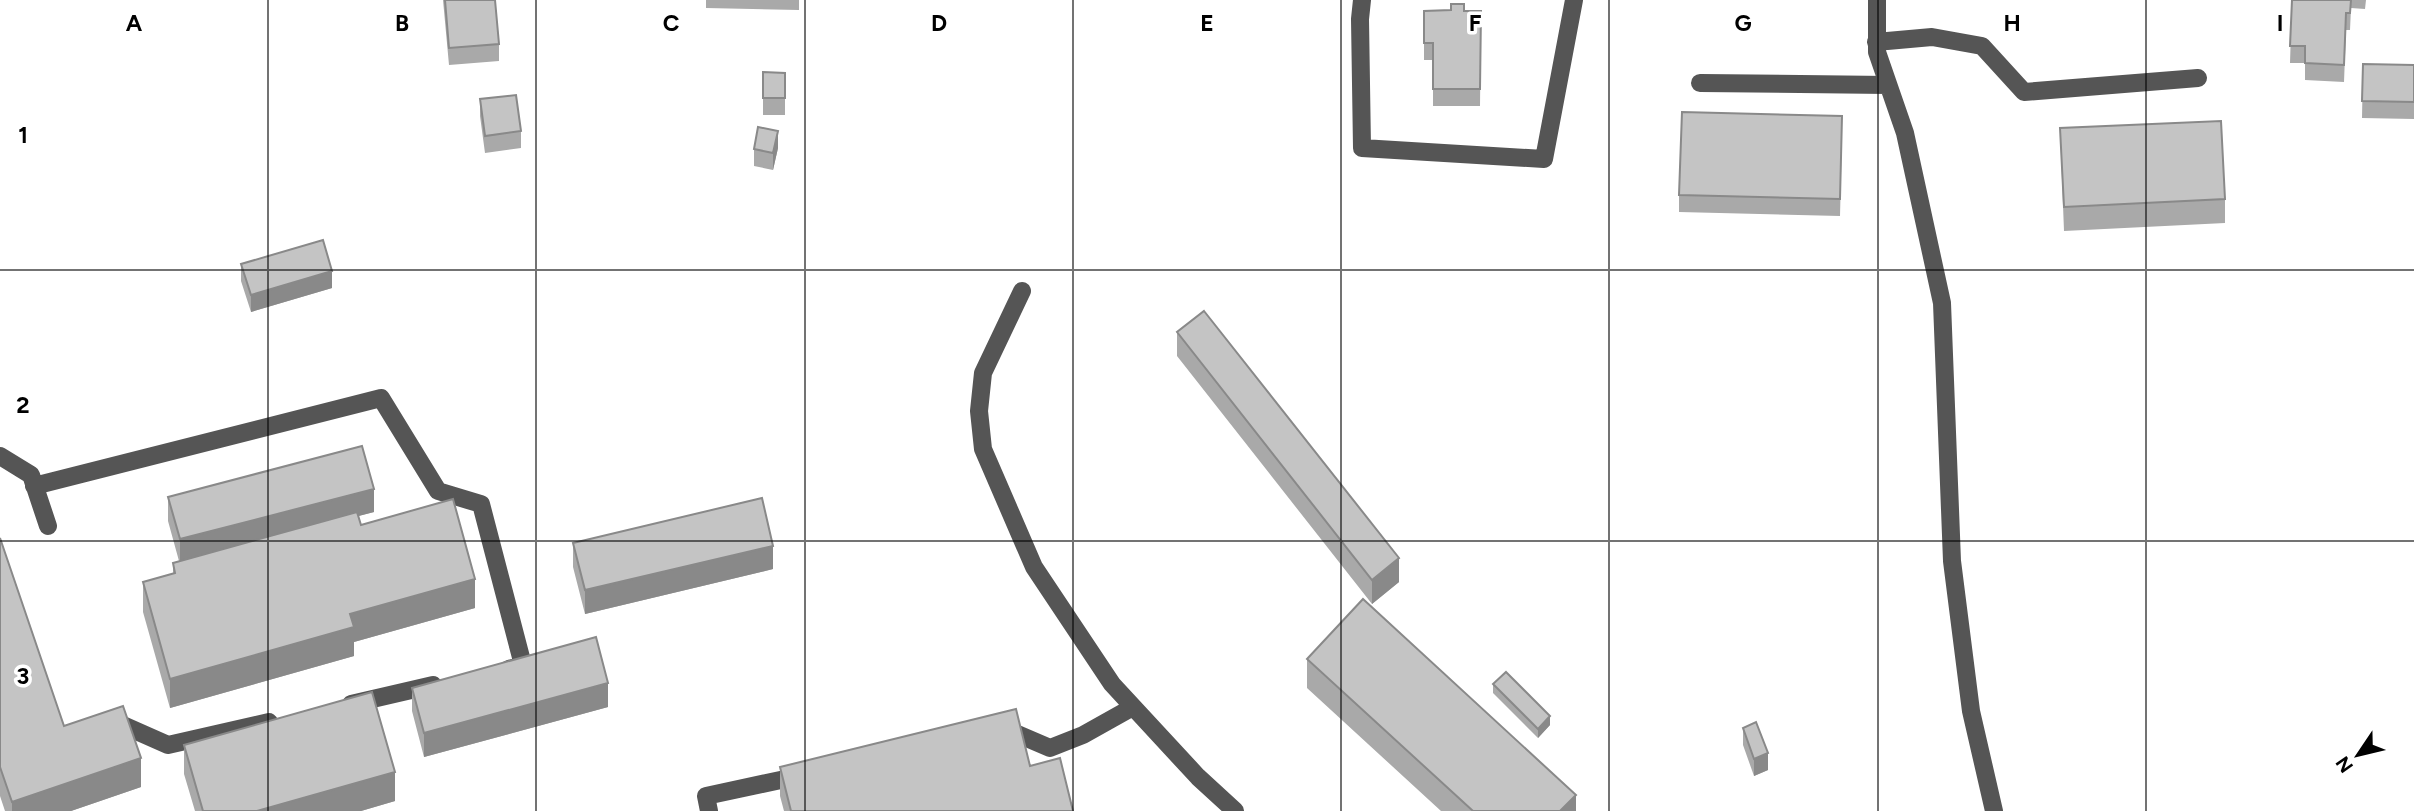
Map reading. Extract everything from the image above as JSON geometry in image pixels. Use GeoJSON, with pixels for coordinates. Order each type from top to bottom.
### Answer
{"type":"FeatureCollection","features":[{"type":"Feature","properties":{"kind":"street"},"geometry":{"type":"LineString","coordinates":[[1362,0],[1362,148],[1544,159],[1574,0]]}},
{"type":"Feature","properties":{"kind":"street"},"geometry":{"type":"LineString","coordinates":[[1877,0],[1877,52],[1905,133],[1942,303],[1952,561],[1970,711],[1994,811]]}},
{"type":"Feature","properties":{"kind":"street"},"geometry":{"type":"LineString","coordinates":[[1877,42],[1932,37],[1982,46],[2024,92],[2198,78]]}},
{"type":"Feature","properties":{"kind":"street"},"geometry":{"type":"LineString","coordinates":[[1700,83],[1888,85]]}},
{"type":"Feature","properties":{"kind":"street"},"geometry":{"type":"LineString","coordinates":[[1022,291],[983,373],[979,411],[983,449],[1034,567],[1112,684],[1226,808]]}},
{"type":"Feature","properties":{"kind":"street"},"geometry":{"type":"LineString","coordinates":[[34,486],[382,398],[438,491],[481,504],[523,665],[496,671]]}},
{"type":"Feature","properties":{"kind":"street"},"geometry":{"type":"LineString","coordinates":[[0,456],[31,475],[48,526]]}},
{"type":"Feature","properties":{"kind":"street"},"geometry":{"type":"LineString","coordinates":[[339,707],[444,683]]}},
{"type":"Feature","properties":{"kind":"street"},"geometry":{"type":"LineString","coordinates":[[988,739],[1014,733],[1050,748],[1083,735],[1133,707]]}},
{"type":"Feature","properties":{"kind":"street"},"geometry":{"type":"LineString","coordinates":[[116,722],[167,745],[286,718]]}},
{"type":"Feature","properties":{"kind":"street"},"geometry":{"type":"LineString","coordinates":[[709,811],[706,796],[828,771]]}},
{"type":"Feature","properties":{"kind":"building"},"geometry":{"type":"Polygon","coordinates":[[[445,0],[495,0],[499,44],[449,48],[445,0]]]}},
{"type":"Feature","properties":{"kind":"building"},"geometry":{"type":"Polygon","coordinates":[[[2292,0],[2351,0],[2350,13],[2346,13],[2344,65],[2305,63],[2305,46],[2290,46],[2292,0]]]}},
{"type":"Feature","properties":{"kind":"building"},"geometry":{"type":"Polygon","coordinates":[[[1451,4],[1464,4],[1464,11],[1481,11],[1480,89],[1433,89],[1433,43],[1424,43],[1424,11],[1451,10],[1451,4]]]}},
{"type":"Feature","properties":{"kind":"building"},"geometry":{"type":"Polygon","coordinates":[[[2363,64],[2414,65],[2414,102],[2362,101],[2363,64]]]}},
{"type":"Feature","properties":{"kind":"building"},"geometry":{"type":"Polygon","coordinates":[[[763,72],[785,73],[785,98],[763,98],[763,72]]]}},
{"type":"Feature","properties":{"kind":"building"},"geometry":{"type":"Polygon","coordinates":[[[516,95],[521,131],[485,136],[480,99],[516,95]]]}},
{"type":"Feature","properties":{"kind":"building"},"geometry":{"type":"Polygon","coordinates":[[[1682,112],[1842,116],[1840,199],[1679,195],[1682,112]]]}},
{"type":"Feature","properties":{"kind":"building"},"geometry":{"type":"Polygon","coordinates":[[[2221,121],[2225,199],[2064,207],[2060,128],[2221,121]]]}},
{"type":"Feature","properties":{"kind":"building"},"geometry":{"type":"Polygon","coordinates":[[[758,127],[778,131],[773,153],[754,149],[758,127]]]}},
{"type":"Feature","properties":{"kind":"building"},"geometry":{"type":"Polygon","coordinates":[[[323,240],[332,271],[251,295],[241,264],[323,240]]]}},
{"type":"Feature","properties":{"kind":"building"},"geometry":{"type":"Polygon","coordinates":[[[1204,311],[1399,558],[1372,580],[1177,332],[1204,311]]]}},
{"type":"Feature","properties":{"kind":"building"},"geometry":{"type":"Polygon","coordinates":[[[362,446],[374,489],[180,539],[168,497],[362,446]]]}},
{"type":"Feature","properties":{"kind":"building"},"geometry":{"type":"Polygon","coordinates":[[[762,498],[773,546],[585,590],[573,543],[762,498]]]}},
{"type":"Feature","properties":{"kind":"building"},"geometry":{"type":"Polygon","coordinates":[[[453,499],[475,579],[350,614],[354,627],[170,679],[143,582],[175,573],[173,563],[357,512],[361,525],[453,499]]]}},
{"type":"Feature","properties":{"kind":"building"},"geometry":{"type":"Polygon","coordinates":[[[0,538],[64,726],[123,706],[141,758],[12,802],[0,767],[0,538]]]}},
{"type":"Feature","properties":{"kind":"building"},"geometry":{"type":"Polygon","coordinates":[[[1363,599],[1576,795],[1560,811],[1473,811],[1307,659],[1363,599]]]}},
{"type":"Feature","properties":{"kind":"building"},"geometry":{"type":"Polygon","coordinates":[[[596,637],[608,683],[424,733],[412,688],[596,637]]]}},
{"type":"Feature","properties":{"kind":"building"},"geometry":{"type":"Polygon","coordinates":[[[1506,672],[1550,716],[1538,729],[1493,684],[1506,672]]]}},
{"type":"Feature","properties":{"kind":"building"},"geometry":{"type":"Polygon","coordinates":[[[372,692],[395,772],[257,811],[203,811],[184,745],[372,692]]]}},
{"type":"Feature","properties":{"kind":"building"},"geometry":{"type":"Polygon","coordinates":[[[1016,709],[1030,766],[1060,758],[1073,811],[791,811],[780,767],[1016,709]]]}},
{"type":"Feature","properties":{"kind":"building"},"geometry":{"type":"Polygon","coordinates":[[[1756,722],[1768,753],[1754,759],[1743,728],[1756,722]]]}}]}
